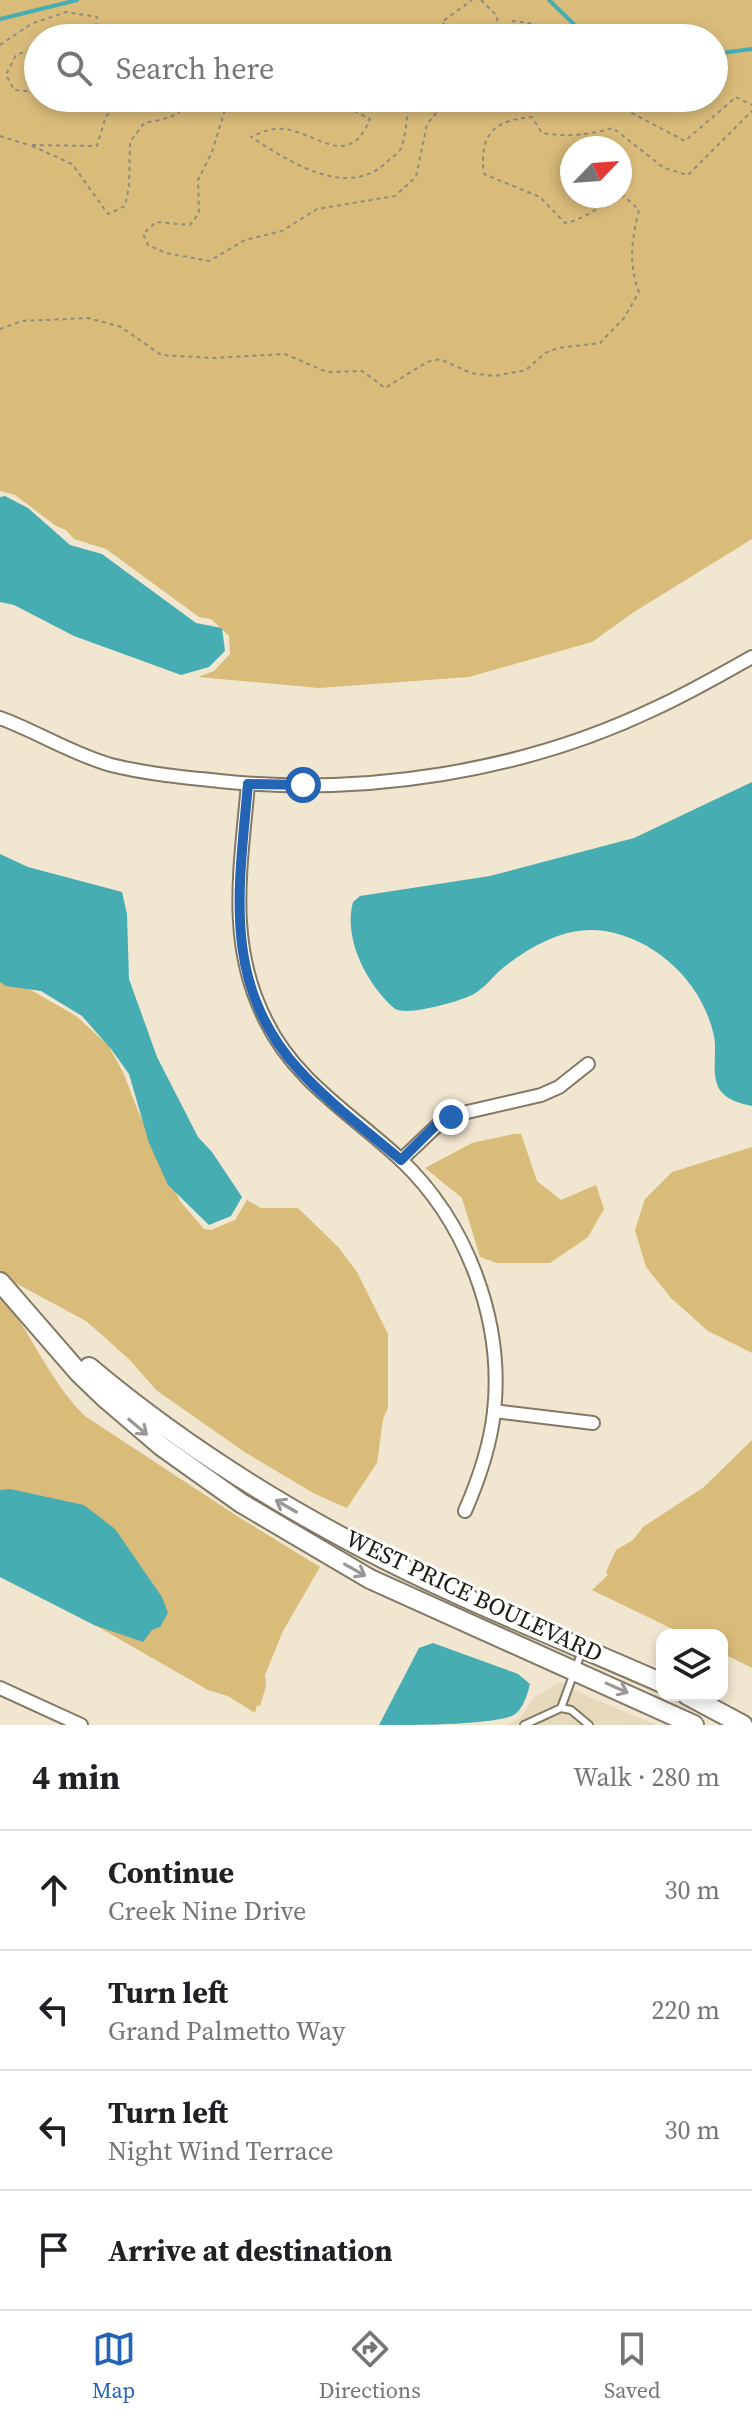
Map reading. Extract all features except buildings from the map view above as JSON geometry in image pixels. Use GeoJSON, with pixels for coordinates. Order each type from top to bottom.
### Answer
{"type":"FeatureCollection","features":[{"type":"Feature","properties":{"kind":"street"},"geometry":{"type":"LineString","coordinates":[[0,718],[71,751],[112,765],[172,776],[248,784],[354,783],[426,776],[504,761],[581,738],[643,714],[752,657]]}},
{"type":"Feature","properties":{"kind":"street"},"geometry":{"type":"LineString","coordinates":[[248,784],[239,929],[246,970],[259,1007],[278,1043],[298,1069],[401,1160],[448,1219],[475,1274],[490,1329],[494,1411],[480,1477],[465,1511]]}},
{"type":"Feature","properties":{"kind":"street"},"geometry":{"type":"LineString","coordinates":[[401,1160],[442,1121],[463,1113],[541,1095],[559,1087],[588,1064]]}},
{"type":"Feature","properties":{"kind":"street","name":"WEST PRICE BOULEVARD"},"geometry":{"type":"LineString","coordinates":[[0,1282],[79,1373],[133,1424],[241,1503],[370,1579],[694,1725]]}},
{"type":"Feature","properties":{"kind":"street","name":"WEST PRICE BOULEVARD"},"geometry":{"type":"LineString","coordinates":[[25,1311],[152,1418],[280,1503],[372,1553],[656,1680]]}},
{"type":"Feature","properties":{"kind":"street"},"geometry":{"type":"LineString","coordinates":[[494,1411],[593,1423]]}},
{"type":"Feature","properties":{"kind":"street"},"geometry":{"type":"LineString","coordinates":[[0,1688],[81,1725]]}},
{"type":"Feature","properties":{"kind":"street"},"geometry":{"type":"LineString","coordinates":[[698,1701],[743,1725]]}},
{"type":"Feature","properties":{"kind":"lane"},"geometry":{"type":"LineString","coordinates":[[561,1708],[584,1648]]}},
{"type":"Feature","properties":{"kind":"lane"},"geometry":{"type":"LineString","coordinates":[[524,1725],[561,1708],[571,1710],[589,1725]]}},
{"type":"Feature","properties":{"kind":"path"},"geometry":{"type":"LineString","coordinates":[[444,24],[442,22],[472,0]]}},
{"type":"Feature","properties":{"kind":"path"},"geometry":{"type":"LineString","coordinates":[[481,0],[497,16],[497,24]]}},
{"type":"Feature","properties":{"kind":"path"},"geometry":{"type":"LineString","coordinates":[[31,24],[66,12],[97,17],[96,24]]}},
{"type":"Feature","properties":{"kind":"path"},"geometry":{"type":"LineString","coordinates":[[512,24],[513,21],[536,24]]}},
{"type":"Feature","properties":{"kind":"path"},"geometry":{"type":"LineString","coordinates":[[0,45],[24,29]]}},
{"type":"Feature","properties":{"kind":"path"},"geometry":{"type":"LineString","coordinates":[[24,52],[16,55],[6,75],[14,90],[24,91]]}},
{"type":"Feature","properties":{"kind":"path"},"geometry":{"type":"LineString","coordinates":[[728,104],[736,97],[752,105]]}},
{"type":"Feature","properties":{"kind":"path"},"geometry":{"type":"LineString","coordinates":[[0,329],[22,321],[88,318],[121,327],[161,355],[212,358],[285,354],[327,372],[362,371],[385,388],[427,362],[440,359],[471,373],[495,376],[526,370],[545,353],[558,348],[600,343],[624,318],[639,292],[631,272],[631,241],[639,210],[624,196],[608,201],[580,220],[565,223],[540,197],[484,174],[481,151],[492,131],[509,119],[532,117],[542,133],[559,136],[590,135],[613,128],[664,168],[688,175],[752,111]]}},
{"type":"Feature","properties":{"kind":"path"},"geometry":{"type":"LineString","coordinates":[[30,145],[97,146],[106,116],[111,112]]}},
{"type":"Feature","properties":{"kind":"path"},"geometry":{"type":"LineString","coordinates":[[0,136],[30,145],[72,164],[108,214],[125,206],[129,186],[130,142],[144,123],[175,117],[180,112]]}},
{"type":"Feature","properties":{"kind":"path"},"geometry":{"type":"LineString","coordinates":[[224,112],[212,152],[198,180],[199,213],[190,225],[156,222],[143,234],[148,245],[166,253],[209,261],[245,240],[282,231],[317,209],[395,196],[416,177],[427,124],[437,112]]}},
{"type":"Feature","properties":{"kind":"path"},"geometry":{"type":"LineString","coordinates":[[357,112],[370,119],[364,132],[350,145],[331,146],[302,134],[276,129],[251,137],[283,157],[324,176],[357,178],[381,168],[401,149],[408,112]]}},
{"type":"Feature","properties":{"kind":"path"},"geometry":{"type":"LineString","coordinates":[[630,112],[685,141],[719,112]]}},
{"type":"Feature","properties":{"kind":"shaded area"},"geometry":{"type":"Polygon","coordinates":[[[0,0],[752,0],[752,539],[634,612],[592,642],[469,677],[319,688],[198,677],[214,671],[230,654],[229,636],[211,619],[199,617],[106,549],[74,539],[66,530],[15,495],[0,491],[0,0]]]}},
{"type":"Feature","properties":{"kind":"shaded area"},"geometry":{"type":"Polygon","coordinates":[[[0,977],[22,985],[76,1016],[108,1045],[180,1201],[204,1229],[211,1230],[235,1220],[247,1200],[261,1208],[298,1208],[339,1248],[357,1272],[388,1334],[388,1408],[383,1419],[377,1463],[347,1508],[315,1494],[246,1453],[156,1390],[130,1360],[86,1321],[8,1279],[0,1270],[0,977]]]}},
{"type":"Feature","properties":{"kind":"shaded area"},"geometry":{"type":"Polygon","coordinates":[[[521,1134],[537,1181],[561,1200],[596,1185],[604,1209],[588,1237],[550,1263],[497,1263],[480,1257],[462,1198],[425,1168],[472,1143],[521,1134]]]}},
{"type":"Feature","properties":{"kind":"shaded area"},"geometry":{"type":"Polygon","coordinates":[[[752,1147],[752,1353],[708,1331],[671,1298],[646,1267],[635,1230],[645,1199],[672,1172],[752,1147]]]}},
{"type":"Feature","properties":{"kind":"shaded area"},"geometry":{"type":"Polygon","coordinates":[[[0,1294],[61,1388],[85,1416],[320,1567],[283,1631],[265,1675],[266,1686],[255,1713],[228,1696],[208,1690],[72,1612],[0,1577],[0,1294]]]}},
{"type":"Feature","properties":{"kind":"shaded area"},"geometry":{"type":"Polygon","coordinates":[[[752,1440],[752,1668],[728,1656],[728,1629],[673,1629],[592,1590],[608,1575],[606,1572],[616,1550],[633,1540],[643,1527],[704,1487],[752,1440]]]}},
{"type":"Feature","properties":{"kind":"shaded area"},"geometry":{"type":"Polygon","coordinates":[[[561,1682],[657,1725],[507,1725],[520,1718],[534,1697],[561,1682]]]}},
{"type":"Feature","properties":{"kind":"water"},"geometry":{"type":"Polygon","coordinates":[[[5,496],[28,508],[70,545],[102,554],[196,623],[222,628],[225,651],[209,667],[181,675],[74,636],[14,605],[0,602],[0,497],[5,496]]]}},
{"type":"Feature","properties":{"kind":"water"},"geometry":{"type":"Polygon","coordinates":[[[752,782],[752,1106],[732,1100],[719,1089],[715,1073],[714,1036],[700,999],[689,982],[660,954],[624,936],[591,930],[551,938],[515,959],[472,995],[411,1011],[395,1009],[385,999],[360,960],[351,931],[351,916],[353,902],[360,896],[490,876],[634,838],[752,782]]]}},
{"type":"Feature","properties":{"kind":"water"},"geometry":{"type":"Polygon","coordinates":[[[0,854],[28,867],[122,892],[127,914],[129,979],[157,1057],[198,1137],[212,1152],[242,1197],[231,1216],[209,1225],[168,1185],[149,1143],[129,1074],[82,1016],[41,991],[6,986],[0,982],[0,854]]]}},
{"type":"Feature","properties":{"kind":"water"},"geometry":{"type":"Polygon","coordinates":[[[10,1489],[84,1505],[115,1529],[162,1597],[168,1613],[160,1627],[152,1630],[143,1642],[94,1625],[0,1577],[0,1490],[10,1489]]]}},
{"type":"Feature","properties":{"kind":"water"},"geometry":{"type":"Polygon","coordinates":[[[433,1643],[518,1674],[530,1684],[519,1710],[512,1716],[485,1721],[379,1725],[419,1648],[433,1643]]]}},
{"type":"Feature","properties":{"kind":"waterway"},"geometry":{"type":"LineString","coordinates":[[0,19],[77,0]]}},
{"type":"Feature","properties":{"kind":"waterway"},"geometry":{"type":"LineString","coordinates":[[549,0],[574,24]]}},
{"type":"Feature","properties":{"kind":"waterway"},"geometry":{"type":"LineString","coordinates":[[728,52],[752,49]]}},
{"type":"Feature","properties":{"kind":"route"},"geometry":{"type":"LineString","coordinates":[[303,785],[248,784],[239,929],[246,970],[259,1007],[271,1032],[298,1069],[401,1160],[435,1126],[451,1117]]}}]}
